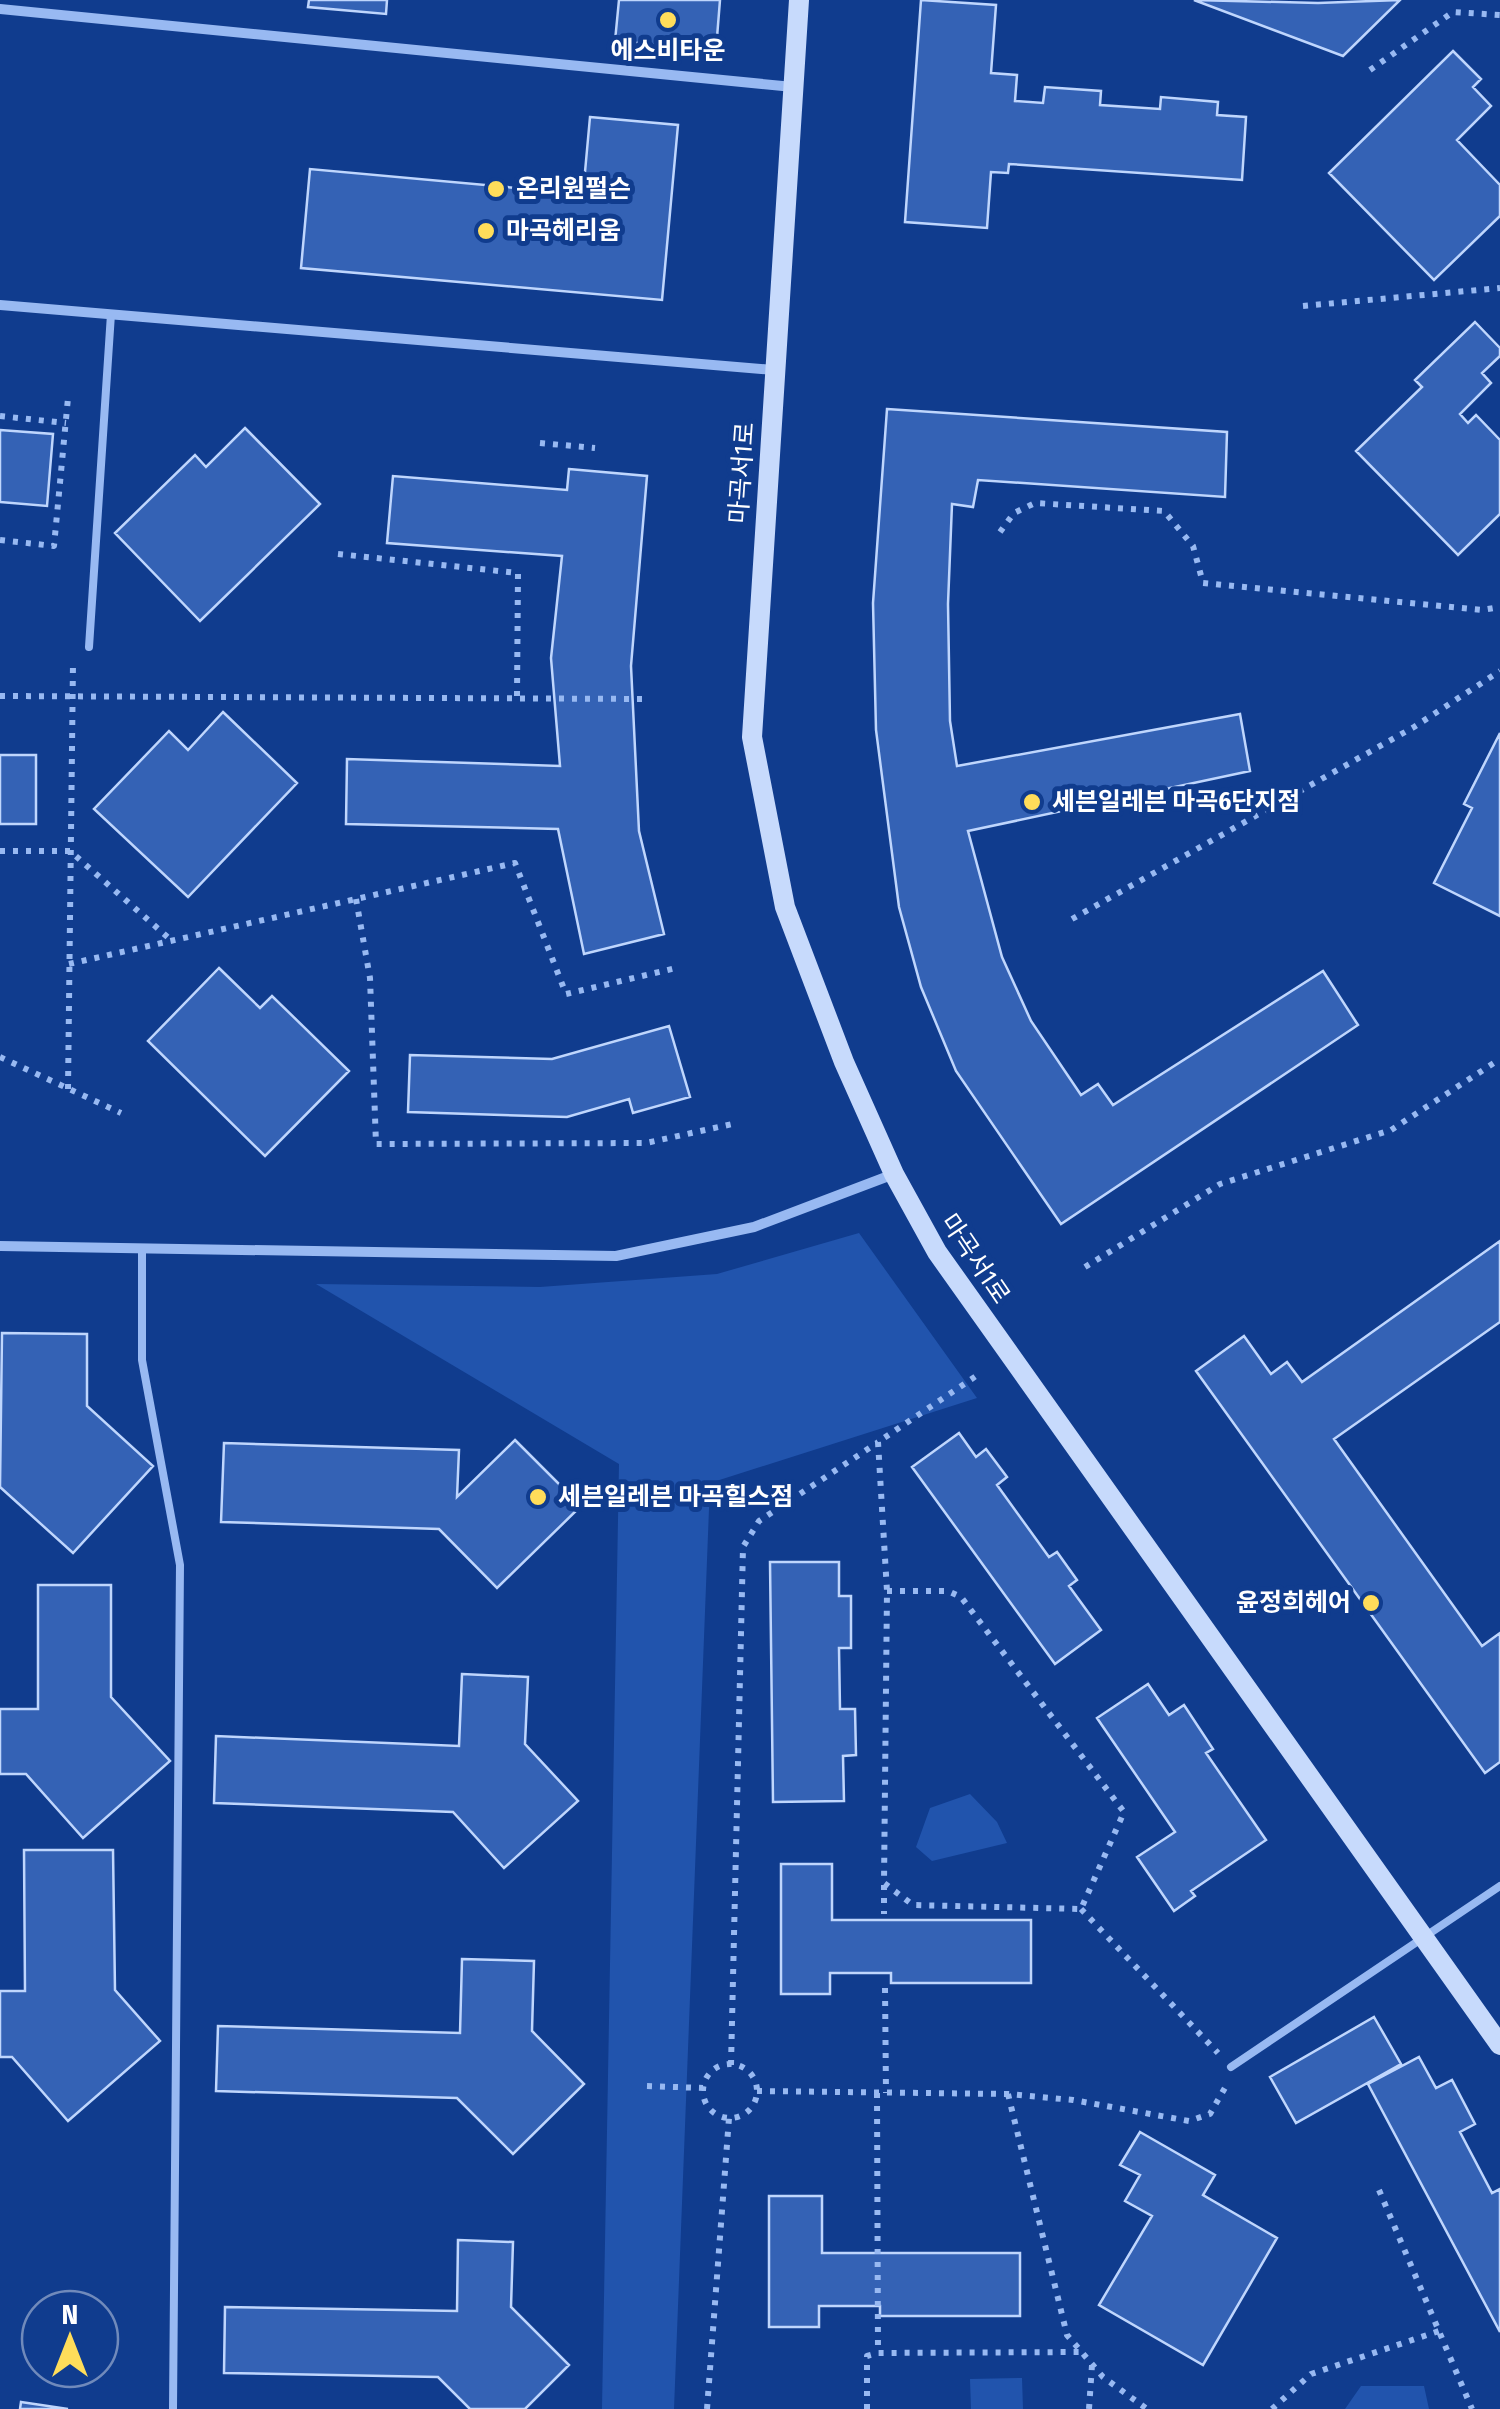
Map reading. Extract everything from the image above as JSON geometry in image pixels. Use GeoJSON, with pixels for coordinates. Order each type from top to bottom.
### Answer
{"type":"FeatureCollection","features":[{"type":"Feature","properties":{"kind":"street","name":"마곡서1로"},"geometry":{"type":"LineString","coordinates":[[799,0],[752,737],[785,906],[844,1062],[894,1174],[937,1252],[1426,1935],[1500,2045]]}},
{"type":"Feature","properties":{"kind":"street"},"geometry":{"type":"LineString","coordinates":[[0,9],[794,87]]}},
{"type":"Feature","properties":{"kind":"street"},"geometry":{"type":"LineString","coordinates":[[0,304],[774,370]]}},
{"type":"Feature","properties":{"kind":"street"},"geometry":{"type":"LineString","coordinates":[[0,1246],[616,1256],[754,1227],[894,1174]]}},
{"type":"Feature","properties":{"kind":"lane"},"geometry":{"type":"LineString","coordinates":[[89,647],[111,314]]}},
{"type":"Feature","properties":{"kind":"lane"},"geometry":{"type":"LineString","coordinates":[[142,1250],[142,1360],[180,1565],[172,2409]]}},
{"type":"Feature","properties":{"kind":"lane"},"geometry":{"type":"LineString","coordinates":[[1232,2069],[1500,1886]]}},
{"type":"Feature","properties":{"kind":"path"},"geometry":{"type":"LineString","coordinates":[[1370,70],[1453,12],[1500,15]]}},
{"type":"Feature","properties":{"kind":"path"},"geometry":{"type":"LineString","coordinates":[[1303,306],[1500,288]]}},
{"type":"Feature","properties":{"kind":"path"},"geometry":{"type":"LineString","coordinates":[[0,540],[54,546],[68,398]]}},
{"type":"Feature","properties":{"kind":"path"},"geometry":{"type":"LineString","coordinates":[[0,416],[66,422]]}},
{"type":"Feature","properties":{"kind":"path"},"geometry":{"type":"LineString","coordinates":[[540,443],[596,448]]}},
{"type":"Feature","properties":{"kind":"path"},"geometry":{"type":"LineString","coordinates":[[1000,532],[1014,513],[1035,503],[1164,511],[1193,546],[1203,583],[1482,610],[1500,607]]}},
{"type":"Feature","properties":{"kind":"path"},"geometry":{"type":"LineString","coordinates":[[338,554],[518,573],[516,696]]}},
{"type":"Feature","properties":{"kind":"path"},"geometry":{"type":"LineString","coordinates":[[68,1088],[74,647]]}},
{"type":"Feature","properties":{"kind":"path"},"geometry":{"type":"LineString","coordinates":[[1072,920],[1414,727],[1500,670]]}},
{"type":"Feature","properties":{"kind":"path"},"geometry":{"type":"LineString","coordinates":[[0,696],[648,699]]}},
{"type":"Feature","properties":{"kind":"path"},"geometry":{"type":"LineString","coordinates":[[0,851],[70,851],[172,941]]}},
{"type":"Feature","properties":{"kind":"path"},"geometry":{"type":"LineString","coordinates":[[70,964],[515,863],[566,994],[676,968]]}},
{"type":"Feature","properties":{"kind":"path"},"geometry":{"type":"LineString","coordinates":[[356,899],[370,978],[376,1144],[646,1143],[737,1122]]}},
{"type":"Feature","properties":{"kind":"path"},"geometry":{"type":"LineString","coordinates":[[0,1057],[121,1113]]}},
{"type":"Feature","properties":{"kind":"path"},"geometry":{"type":"LineString","coordinates":[[1084,1267],[1220,1184],[1390,1130],[1500,1059]]}},
{"type":"Feature","properties":{"kind":"path"},"geometry":{"type":"LineString","coordinates":[[731,2065],[743,1548],[758,1521],[979,1374]]}},
{"type":"Feature","properties":{"kind":"path"},"geometry":{"type":"LineString","coordinates":[[878,1442],[887,1590],[884,1914]]}},
{"type":"Feature","properties":{"kind":"path"},"geometry":{"type":"LineString","coordinates":[[887,1590],[948,1591],[961,1597],[1124,1812],[1082,1909]]}},
{"type":"Feature","properties":{"kind":"path"},"geometry":{"type":"LineString","coordinates":[[757,2091],[1008,2094],[1073,2100],[1189,2122],[1210,2114],[1232,2069],[1082,1909],[913,1906],[884,1883]]}},
{"type":"Feature","properties":{"kind":"path"},"geometry":{"type":"LineString","coordinates":[[878,2353],[885,1988]]}},
{"type":"Feature","properties":{"kind":"path"},"geometry":{"type":"LineString","coordinates":[[731,2065],[752,2075],[757,2091],[752,2108],[729,2118],[707,2106],[703,2088],[712,2072],[731,2065]]}},
{"type":"Feature","properties":{"kind":"path"},"geometry":{"type":"LineString","coordinates":[[646,2086],[703,2088]]}},
{"type":"Feature","properties":{"kind":"path"},"geometry":{"type":"LineString","coordinates":[[1008,2094],[1067,2335],[1092,2364],[1147,2409]]}},
{"type":"Feature","properties":{"kind":"path"},"geometry":{"type":"LineString","coordinates":[[707,2409],[729,2118]]}},
{"type":"Feature","properties":{"kind":"path"},"geometry":{"type":"LineString","coordinates":[[1379,2190],[1472,2409]]}},
{"type":"Feature","properties":{"kind":"path"},"geometry":{"type":"LineString","coordinates":[[1272,2409],[1311,2374],[1439,2331]]}},
{"type":"Feature","properties":{"kind":"path"},"geometry":{"type":"LineString","coordinates":[[867,2409],[867,2356],[878,2353],[1082,2352]]}},
{"type":"Feature","properties":{"kind":"path"},"geometry":{"type":"LineString","coordinates":[[1089,2409],[1092,2364]]}},
{"type":"Feature","properties":{"kind":"shaded area"},"geometry":{"type":"Polygon","coordinates":[[[859,1233],[977,1398],[710,1483],[674,2409],[602,2409],[619,1464],[316,1284],[540,1287],[717,1274],[859,1233]]]}},
{"type":"Feature","properties":{"kind":"shaded area"},"geometry":{"type":"Polygon","coordinates":[[[970,1794],[997,1822],[1007,1843],[932,1861],[916,1847],[930,1808],[970,1794]]]}},
{"type":"Feature","properties":{"kind":"shaded area"},"geometry":{"type":"Polygon","coordinates":[[[1022,2378],[1023,2409],[971,2409],[970,2379],[1022,2378]]]}},
{"type":"Feature","properties":{"kind":"shaded area"},"geometry":{"type":"Polygon","coordinates":[[[1361,2386],[1424,2386],[1429,2409],[1345,2409],[1361,2386]]]}},
{"type":"Feature","properties":{"kind":"building"},"geometry":{"type":"Polygon","coordinates":[[[309,0],[387,0],[386,14],[308,7],[309,0]]]}},
{"type":"Feature","properties":{"kind":"building","name":"에스비타운"},"geometry":{"type":"Polygon","coordinates":[[[619,0],[720,0],[716,50],[615,41],[619,0]]]}},
{"type":"Feature","properties":{"kind":"building"},"geometry":{"type":"Polygon","coordinates":[[[921,0],[996,5],[991,73],[1017,75],[1015,101],[1043,103],[1045,87],[1101,91],[1100,105],[1160,109],[1161,97],[1218,102],[1217,115],[1246,117],[1242,180],[1009,164],[1008,173],[991,172],[987,228],[905,222],[921,0]]]}},
{"type":"Feature","properties":{"kind":"building"},"geometry":{"type":"Polygon","coordinates":[[[1194,0],[1318,3],[1400,0],[1343,56],[1194,0]]]}},
{"type":"Feature","properties":{"kind":"building"},"geometry":{"type":"Polygon","coordinates":[[[1453,51],[1481,79],[1473,87],[1491,106],[1457,140],[1500,185],[1500,216],[1434,280],[1329,173],[1453,51]]]}},
{"type":"Feature","properties":{"kind":"building","name":"마곡헤리움"},"geometry":{"type":"Polygon","coordinates":[[[590,117],[678,125],[662,300],[301,268],[310,169],[583,194],[590,117]]]}},
{"type":"Feature","properties":{"kind":"building"},"geometry":{"type":"Polygon","coordinates":[[[1475,322],[1500,348],[1500,356],[1482,373],[1491,383],[1460,414],[1468,423],[1476,415],[1500,440],[1500,514],[1458,555],[1356,451],[1422,387],[1415,380],[1475,322]]]}},
{"type":"Feature","properties":{"kind":"building"},"geometry":{"type":"Polygon","coordinates":[[[887,409],[1227,432],[1225,497],[978,480],[973,507],[952,504],[948,604],[950,721],[957,766],[1240,714],[1250,771],[968,831],[1002,957],[1031,1021],[1081,1095],[1098,1084],[1113,1105],[1323,971],[1358,1025],[1061,1224],[956,1071],[921,987],[899,907],[876,730],[873,603],[887,409]]]}},
{"type":"Feature","properties":{"kind":"building"},"geometry":{"type":"Polygon","coordinates":[[[245,428],[320,504],[200,621],[115,533],[195,455],[206,467],[245,428]]]}},
{"type":"Feature","properties":{"kind":"building"},"geometry":{"type":"Polygon","coordinates":[[[0,430],[53,434],[47,506],[0,502],[0,430]]]}},
{"type":"Feature","properties":{"kind":"building"},"geometry":{"type":"Polygon","coordinates":[[[569,469],[647,476],[631,666],[639,831],[664,934],[584,954],[558,829],[346,824],[347,759],[560,766],[551,658],[562,556],[387,543],[393,476],[567,490],[569,469]]]}},
{"type":"Feature","properties":{"kind":"building"},"geometry":{"type":"Polygon","coordinates":[[[223,712],[297,783],[188,897],[94,809],[169,731],[188,750],[223,712]]]}},
{"type":"Feature","properties":{"kind":"building"},"geometry":{"type":"Polygon","coordinates":[[[1500,733],[1500,916],[1434,883],[1472,808],[1464,804],[1500,733]]]}},
{"type":"Feature","properties":{"kind":"building"},"geometry":{"type":"Polygon","coordinates":[[[0,755],[36,755],[36,824],[0,824],[0,755]]]}},
{"type":"Feature","properties":{"kind":"building"},"geometry":{"type":"Polygon","coordinates":[[[219,968],[260,1008],[272,996],[349,1071],[265,1156],[148,1041],[219,968]]]}},
{"type":"Feature","properties":{"kind":"building"},"geometry":{"type":"Polygon","coordinates":[[[669,1026],[690,1097],[633,1113],[629,1099],[567,1117],[408,1112],[410,1055],[552,1059],[669,1026]]]}},
{"type":"Feature","properties":{"kind":"building"},"geometry":{"type":"Polygon","coordinates":[[[1500,1241],[1500,1322],[1334,1439],[1482,1646],[1500,1633],[1500,1762],[1485,1773],[1196,1371],[1244,1336],[1271,1374],[1287,1362],[1302,1382],[1500,1241]]]}},
{"type":"Feature","properties":{"kind":"building"},"geometry":{"type":"Polygon","coordinates":[[[2,1333],[87,1334],[87,1406],[153,1466],[73,1553],[0,1487],[2,1333]]]}},
{"type":"Feature","properties":{"kind":"building"},"geometry":{"type":"Polygon","coordinates":[[[959,1433],[976,1457],[986,1449],[1007,1477],[997,1485],[1049,1557],[1057,1552],[1077,1580],[1069,1586],[1101,1630],[1055,1664],[912,1467],[959,1433]]]}},
{"type":"Feature","properties":{"kind":"building"},"geometry":{"type":"Polygon","coordinates":[[[515,1440],[581,1506],[497,1588],[439,1529],[221,1522],[224,1443],[459,1450],[457,1497],[515,1440]]]}},
{"type":"Feature","properties":{"kind":"building"},"geometry":{"type":"Polygon","coordinates":[[[770,1562],[839,1562],[839,1596],[851,1596],[851,1648],[839,1648],[840,1709],[855,1709],[856,1755],[843,1756],[844,1801],[773,1802],[770,1562]]]}},
{"type":"Feature","properties":{"kind":"building"},"geometry":{"type":"Polygon","coordinates":[[[38,1585],[111,1585],[111,1697],[170,1761],[83,1838],[26,1774],[0,1774],[0,1709],[38,1709],[38,1585]]]}},
{"type":"Feature","properties":{"kind":"building"},"geometry":{"type":"Polygon","coordinates":[[[462,1674],[528,1677],[525,1744],[578,1801],[504,1868],[453,1812],[214,1803],[216,1736],[459,1746],[462,1674]]]}},
{"type":"Feature","properties":{"kind":"building"},"geometry":{"type":"Polygon","coordinates":[[[1148,1684],[1169,1715],[1184,1705],[1213,1749],[1206,1753],[1266,1840],[1191,1891],[1195,1896],[1174,1911],[1137,1857],[1175,1832],[1097,1718],[1148,1684]]]}},
{"type":"Feature","properties":{"kind":"building"},"geometry":{"type":"Polygon","coordinates":[[[24,1850],[113,1850],[115,1990],[160,2041],[68,2121],[12,2057],[0,2057],[0,1991],[25,1991],[24,1850]]]}},
{"type":"Feature","properties":{"kind":"building"},"geometry":{"type":"Polygon","coordinates":[[[781,1864],[832,1864],[832,1920],[1031,1920],[1031,1983],[891,1983],[891,1973],[830,1973],[830,1994],[781,1994],[781,1864]]]}},
{"type":"Feature","properties":{"kind":"building"},"geometry":{"type":"Polygon","coordinates":[[[462,1959],[534,1961],[532,2031],[584,2084],[513,2154],[457,2098],[216,2091],[218,2026],[460,2033],[462,1959]]]}},
{"type":"Feature","properties":{"kind":"building"},"geometry":{"type":"Polygon","coordinates":[[[1374,2017],[1401,2064],[1296,2123],[1270,2077],[1374,2017]]]}},
{"type":"Feature","properties":{"kind":"building"},"geometry":{"type":"Polygon","coordinates":[[[1419,2057],[1436,2088],[1452,2080],[1475,2124],[1460,2132],[1492,2193],[1500,2189],[1500,2332],[1368,2084],[1419,2057]]]}},
{"type":"Feature","properties":{"kind":"building"},"geometry":{"type":"Polygon","coordinates":[[[1140,2132],[1215,2175],[1203,2195],[1277,2238],[1203,2365],[1099,2305],[1152,2216],[1125,2201],[1140,2175],[1120,2165],[1140,2132]]]}},
{"type":"Feature","properties":{"kind":"building"},"geometry":{"type":"Polygon","coordinates":[[[769,2196],[822,2196],[822,2253],[1020,2253],[1020,2316],[880,2316],[880,2306],[819,2306],[819,2327],[769,2327],[769,2196]]]}},
{"type":"Feature","properties":{"kind":"building"},"geometry":{"type":"Polygon","coordinates":[[[458,2240],[513,2242],[511,2307],[569,2365],[525,2409],[470,2409],[438,2377],[224,2373],[225,2307],[457,2311],[458,2240]]]}},
{"type":"Feature","properties":{"kind":"building"},"geometry":{"type":"Polygon","coordinates":[[[21,2402],[68,2409],[20,2409],[21,2402]]]}},
{"type":"Feature","properties":{"kind":"place","name":"에스비타운"},"geometry":{"type":"Point","coordinates":[668,20]}},
{"type":"Feature","properties":{"kind":"place","name":"온리원펄슨"},"geometry":{"type":"Point","coordinates":[496,189]}},
{"type":"Feature","properties":{"kind":"place","name":"마곡헤리움"},"geometry":{"type":"Point","coordinates":[486,231]}},
{"type":"Feature","properties":{"kind":"place","name":"세븐일레븐 마곡6단지점"},"geometry":{"type":"Point","coordinates":[1032,802]}},
{"type":"Feature","properties":{"kind":"place","name":"세븐일레븐 마곡힐스점"},"geometry":{"type":"Point","coordinates":[538,1497]}},
{"type":"Feature","properties":{"kind":"place","name":"윤정희헤어"},"geometry":{"type":"Point","coordinates":[1371,1603]}}]}
